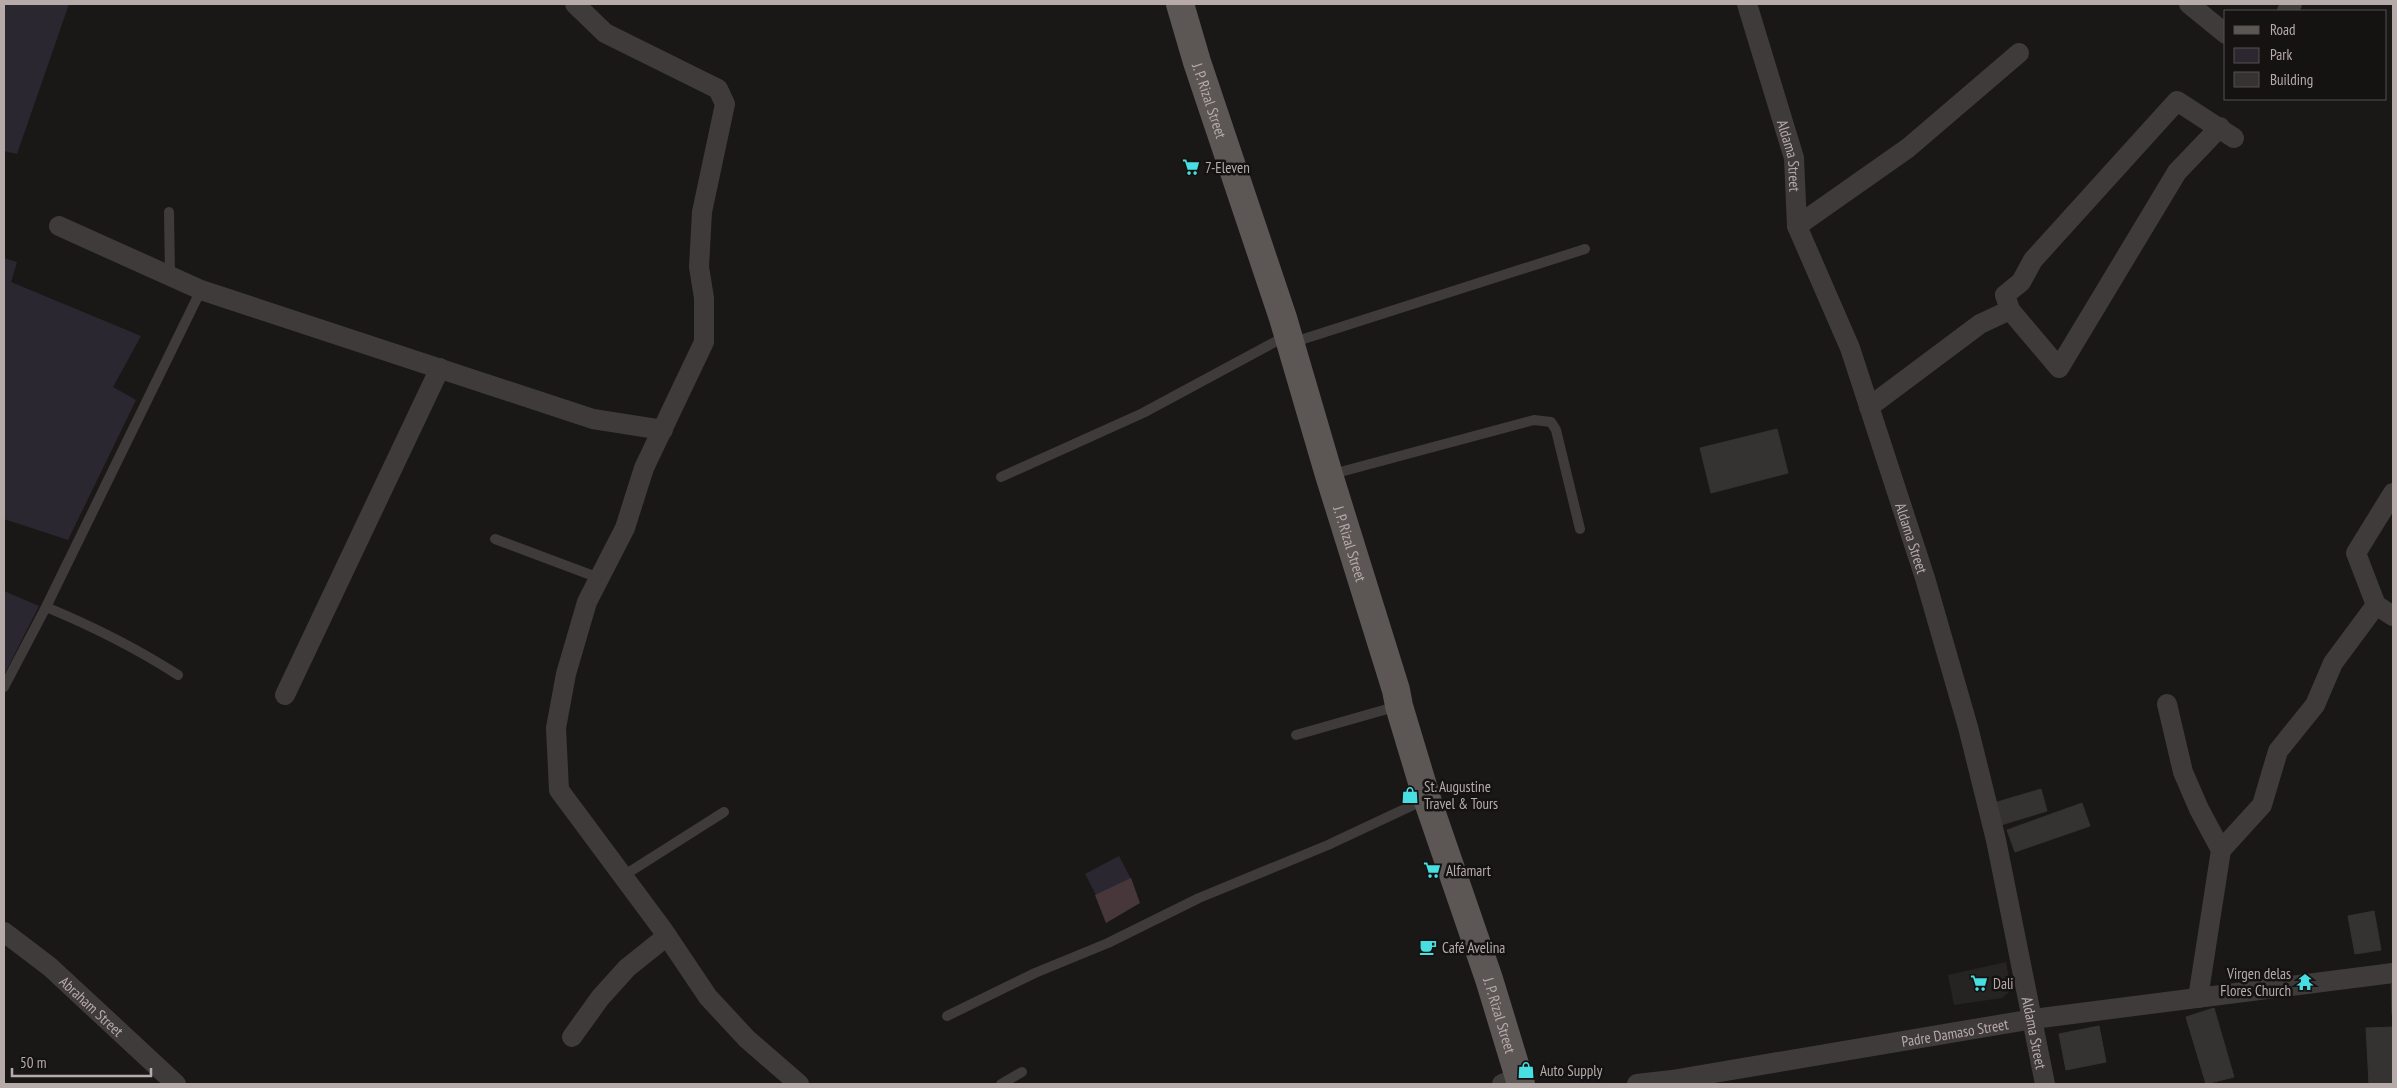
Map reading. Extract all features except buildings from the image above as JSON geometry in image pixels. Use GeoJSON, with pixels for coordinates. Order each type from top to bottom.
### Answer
{"type":"FeatureCollection","features":[{"type":"Feature","properties":{"kind":"main road","name":"J. P. Rizal Street"},"geometry":{"type":"LineString","coordinates":[[1180,4],[1197,62],[1289,339],[1328,475],[1396,690],[1427,799],[1489,979],[1514,1082]]}},
{"type":"Feature","properties":{"kind":"street"},"geometry":{"type":"LineString","coordinates":[[575,4],[605,33],[718,89],[725,104],[702,212],[699,267],[704,298],[704,342],[644,468],[625,528],[587,602],[566,674],[556,728],[559,790],[667,936],[708,997],[746,1039],[799,1084]]}},
{"type":"Feature","properties":{"kind":"street","name":"Aldama Street"},"geometry":{"type":"LineString","coordinates":[[1747,4],[1794,158],[1797,226],[1850,348],[1925,578],[1968,727],[1996,840],[2045,1084]]}},
{"type":"Feature","properties":{"kind":"street"},"geometry":{"type":"LineString","coordinates":[[2199,7],[2224,32]]}},
{"type":"Feature","properties":{"kind":"street"},"geometry":{"type":"LineString","coordinates":[[1797,226],[1908,148],[2018,53]]}},
{"type":"Feature","properties":{"kind":"street"},"geometry":{"type":"LineString","coordinates":[[2177,101],[2227,132],[2176,172],[2059,368],[2010,310],[2005,295],[2021,282],[2033,260],[2177,101]]}},
{"type":"Feature","properties":{"kind":"street"},"geometry":{"type":"LineString","coordinates":[[59,226],[202,290],[593,419],[663,430]]}},
{"type":"Feature","properties":{"kind":"street"},"geometry":{"type":"LineString","coordinates":[[1869,407],[1980,324],[2010,310]]}},
{"type":"Feature","properties":{"kind":"street"},"geometry":{"type":"LineString","coordinates":[[285,695],[440,368]]}},
{"type":"Feature","properties":{"kind":"street"},"geometry":{"type":"LineString","coordinates":[[2393,494],[2356,554],[2376,605],[2393,616]]}},
{"type":"Feature","properties":{"kind":"street"},"geometry":{"type":"LineString","coordinates":[[2198,998],[2221,850],[2262,806],[2278,751],[2315,705],[2334,663],[2376,605]]}},
{"type":"Feature","properties":{"kind":"street"},"geometry":{"type":"LineString","coordinates":[[2168,704],[2183,772],[2199,809],[2221,850]]}},
{"type":"Feature","properties":{"kind":"street","name":"Abraham Street"},"geometry":{"type":"LineString","coordinates":[[4,932],[50,967],[176,1084]]}},
{"type":"Feature","properties":{"kind":"street"},"geometry":{"type":"LineString","coordinates":[[572,1037],[600,998],[627,968],[667,936]]}},
{"type":"Feature","properties":{"kind":"street","name":"Padre Damaso Street"},"geometry":{"type":"LineString","coordinates":[[1637,1084],[1681,1079],[2033,1019],[2393,973]]}},
{"type":"Feature","properties":{"kind":"lane"},"geometry":{"type":"LineString","coordinates":[[169,212],[170,275]]}},
{"type":"Feature","properties":{"kind":"lane"},"geometry":{"type":"LineString","coordinates":[[1000,477],[1143,413],[1289,339],[1585,249]]}},
{"type":"Feature","properties":{"kind":"lane"},"geometry":{"type":"LineString","coordinates":[[4,686],[46,607],[202,290]]}},
{"type":"Feature","properties":{"kind":"lane"},"geometry":{"type":"LineString","coordinates":[[1328,475],[1534,420],[1551,422],[1556,430],[1580,529]]}},
{"type":"Feature","properties":{"kind":"lane"},"geometry":{"type":"LineString","coordinates":[[495,539],[599,578]]}},
{"type":"Feature","properties":{"kind":"lane"},"geometry":{"type":"LineString","coordinates":[[46,607],[91,626],[145,654],[178,675]]}},
{"type":"Feature","properties":{"kind":"lane"},"geometry":{"type":"LineString","coordinates":[[1296,735],[1399,706]]}},
{"type":"Feature","properties":{"kind":"lane"},"geometry":{"type":"LineString","coordinates":[[947,1016],[1035,973],[1108,943],[1199,898],[1328,845],[1427,799]]}},
{"type":"Feature","properties":{"kind":"lane"},"geometry":{"type":"LineString","coordinates":[[622,876],[724,812]]}},
{"type":"Feature","properties":{"kind":"lane"},"geometry":{"type":"LineString","coordinates":[[1001,1084],[1022,1072]]}},
{"type":"Feature","properties":{"kind":"shaded area"},"geometry":{"type":"Polygon","coordinates":[[[1131,878],[1140,903],[1106,923],[1095,895],[1131,878]]]}},
{"type":"Feature","properties":{"kind":"shaded area","name":"Dali"},"geometry":{"type":"Polygon","coordinates":[[[2006,962],[2011,990],[2002,998],[1954,1005],[1948,975],[2006,962]]]}},
{"type":"Feature","properties":{"kind":"green space"},"geometry":{"type":"Polygon","coordinates":[[[4,4],[69,4],[17,154],[4,151],[4,4]]]}},
{"type":"Feature","properties":{"kind":"green space"},"geometry":{"type":"Polygon","coordinates":[[[4,258],[17,262],[11,282],[141,336],[113,387],[136,400],[68,540],[4,519],[4,258]]]}},
{"type":"Feature","properties":{"kind":"green space"},"geometry":{"type":"Polygon","coordinates":[[[4,591],[39,606],[4,675],[4,591]]]}},
{"type":"Feature","properties":{"kind":"green space"},"geometry":{"type":"Polygon","coordinates":[[[1119,856],[1131,879],[1096,895],[1085,874],[1119,856]]]}},
{"type":"Feature","properties":{"kind":"place","name":"7-Eleven"},"geometry":{"type":"Point","coordinates":[1191,167]}},
{"type":"Feature","properties":{"kind":"place","name":"St. Augustine Travel & Tours"},"geometry":{"type":"Point","coordinates":[1410,795]}},
{"type":"Feature","properties":{"kind":"place","name":"Alfamart"},"geometry":{"type":"Point","coordinates":[1432,870]}},
{"type":"Feature","properties":{"kind":"place","name":"Café Avelina"},"geometry":{"type":"Point","coordinates":[1428,947]}},
{"type":"Feature","properties":{"kind":"place","name":"Virgen delas Flores Church"},"geometry":{"type":"Point","coordinates":[2305,982]}},
{"type":"Feature","properties":{"kind":"place","name":"Dali"},"geometry":{"type":"Point","coordinates":[1979,983]}},
{"type":"Feature","properties":{"kind":"place","name":"Auto Supply"},"geometry":{"type":"Point","coordinates":[1526,1070]}}]}
